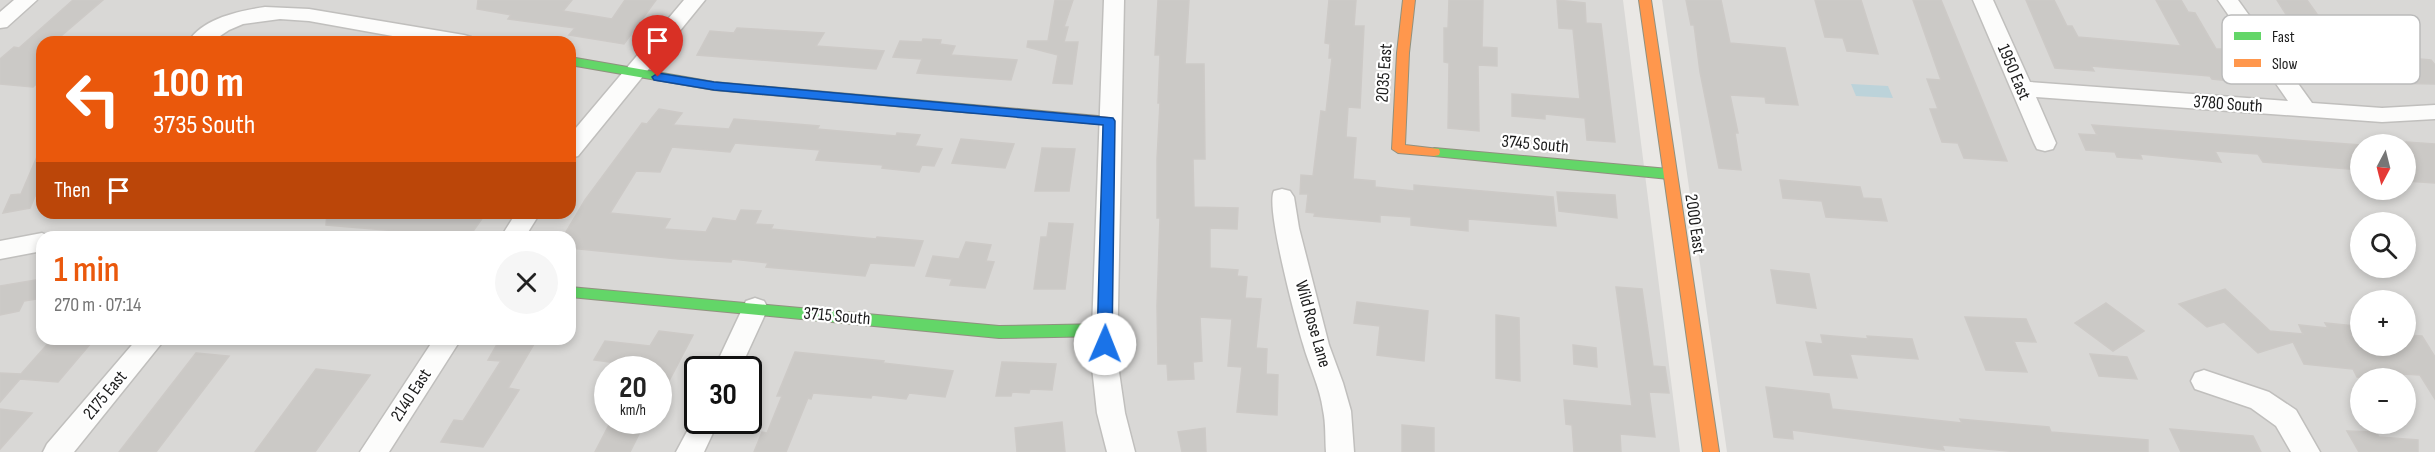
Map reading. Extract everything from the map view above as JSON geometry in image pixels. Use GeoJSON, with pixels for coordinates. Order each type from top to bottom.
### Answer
{"type":"FeatureCollection","features":[{"type":"Feature","properties":{"kind":"street"},"geometry":{"type":"LineString","coordinates":[[0,22],[27,0]]}},
{"type":"Feature","properties":{"kind":"street"},"geometry":{"type":"LineString","coordinates":[[576,142],[695,0]]}},
{"type":"Feature","properties":{"kind":"street"},"geometry":{"type":"LineString","coordinates":[[1114,0],[1105,330],[1106,385],[1121,452]]}},
{"type":"Feature","properties":{"kind":"street","name":"2035 East"},"geometry":{"type":"LineString","coordinates":[[1398,149],[1403,53],[1409,0]]}},
{"type":"Feature","properties":{"kind":"street","name":"2000 East"},"geometry":{"type":"LineString","coordinates":[[1645,0],[1711,452]]}},
{"type":"Feature","properties":{"kind":"street","name":"1950 East"},"geometry":{"type":"LineString","coordinates":[[1983,0],[2045,143]]}},
{"type":"Feature","properties":{"kind":"street"},"geometry":{"type":"LineString","coordinates":[[2228,0],[2239,15]]}},
{"type":"Feature","properties":{"kind":"street"},"geometry":{"type":"LineString","coordinates":[[206,36],[239,19],[284,13],[309,15],[415,36]]}},
{"type":"Feature","properties":{"kind":"street"},"geometry":{"type":"LineString","coordinates":[[576,62],[714,86],[1109,121]]}},
{"type":"Feature","properties":{"kind":"street"},"geometry":{"type":"LineString","coordinates":[[2288,84],[2306,110]]}},
{"type":"Feature","properties":{"kind":"street","name":"3780 South"},"geometry":{"type":"LineString","coordinates":[[2022,88],[2382,116],[2435,112]]}},
{"type":"Feature","properties":{"kind":"street","name":"3745 South"},"geometry":{"type":"LineString","coordinates":[[1398,149],[1670,174]]}},
{"type":"Feature","properties":{"kind":"street","name":"Wild Rose Lane"},"geometry":{"type":"LineString","coordinates":[[1282,197],[1287,228],[1316,345],[1335,401],[1340,452]]}},
{"type":"Feature","properties":{"kind":"street"},"geometry":{"type":"LineString","coordinates":[[0,250],[36,243]]}},
{"type":"Feature","properties":{"kind":"street","name":"3715 South"},"geometry":{"type":"LineString","coordinates":[[576,293],[999,332],[1105,330]]}},
{"type":"Feature","properties":{"kind":"street"},"geometry":{"type":"LineString","coordinates":[[734,356],[755,308]]}},
{"type":"Feature","properties":{"kind":"street","name":"2175 East"},"geometry":{"type":"LineString","coordinates":[[57,452],[147,345]]}},
{"type":"Feature","properties":{"kind":"street","name":"2140 East"},"geometry":{"type":"LineString","coordinates":[[374,452],[444,345]]}},
{"type":"Feature","properties":{"kind":"street"},"geometry":{"type":"LineString","coordinates":[[2204,381],[2260,400],[2286,418],[2306,452]]}},
{"type":"Feature","properties":{"kind":"street"},"geometry":{"type":"LineString","coordinates":[[690,452],[698,434]]}},
{"type":"Feature","properties":{"kind":"shaded area"},"geometry":{"type":"Polygon","coordinates":[[[0,0],[1623,0],[1680,452],[0,452],[0,0]]]}},
{"type":"Feature","properties":{"kind":"shaded area"},"geometry":{"type":"Polygon","coordinates":[[[1662,0],[2435,0],[2435,452],[1727,452],[1662,0]]]}},
{"type":"Feature","properties":{"kind":"water"},"geometry":{"type":"Polygon","coordinates":[[[1851,84],[1888,86],[1893,98],[1856,96],[1851,84]]]}},
{"type":"Feature","properties":{"kind":"building"},"geometry":{"type":"Polygon","coordinates":[[[73,0],[103,0],[61,36],[36,36],[36,84],[33,87],[0,84],[0,59],[14,47],[19,48],[73,0]]]}},
{"type":"Feature","properties":{"kind":"building"},"geometry":{"type":"Polygon","coordinates":[[[478,0],[572,0],[563,11],[612,19],[625,0],[656,0],[624,44],[569,35],[575,28],[508,19],[511,15],[477,9],[478,0]]]}},
{"type":"Feature","properties":{"kind":"building"},"geometry":{"type":"Polygon","coordinates":[[[1055,0],[1073,0],[1064,27],[1068,27],[1064,42],[1078,42],[1072,84],[1053,83],[1058,55],[1027,47],[1028,41],[1048,41],[1055,0]]]}},
{"type":"Feature","properties":{"kind":"building"},"geometry":{"type":"Polygon","coordinates":[[[1158,0],[1189,0],[1185,64],[1204,64],[1205,159],[1193,159],[1194,207],[1238,208],[1237,229],[1210,228],[1210,268],[1238,270],[1237,276],[1247,277],[1245,298],[1261,299],[1256,348],[1267,349],[1266,374],[1278,375],[1277,415],[1237,412],[1242,367],[1228,366],[1232,319],[1200,317],[1202,361],[1193,362],[1194,379],[1168,380],[1167,364],[1158,364],[1160,218],[1157,218],[1157,159],[1160,55],[1155,55],[1158,0]]]}},
{"type":"Feature","properties":{"kind":"building"},"geometry":{"type":"Polygon","coordinates":[[[1329,0],[1356,0],[1354,26],[1364,26],[1360,108],[1348,107],[1346,137],[1356,138],[1353,179],[1375,181],[1375,187],[1414,191],[1414,185],[1553,197],[1556,226],[1468,219],[1468,231],[1411,225],[1411,217],[1380,215],[1380,222],[1314,216],[1315,213],[1306,212],[1308,194],[1300,194],[1301,175],[1313,176],[1321,111],[1326,112],[1332,58],[1329,58],[1330,44],[1325,43],[1329,0]]]}},
{"type":"Feature","properties":{"kind":"building"},"geometry":{"type":"Polygon","coordinates":[[[1449,0],[1483,0],[1482,47],[1497,48],[1497,66],[1478,65],[1479,131],[1448,128],[1449,63],[1444,62],[1444,28],[1448,28],[1449,0]]]}},
{"type":"Feature","properties":{"kind":"building"},"geometry":{"type":"Polygon","coordinates":[[[1557,0],[1585,3],[1586,23],[1601,24],[1615,142],[1587,140],[1585,118],[1545,114],[1545,119],[1512,116],[1512,94],[1580,99],[1573,29],[1559,28],[1557,0]]]}},
{"type":"Feature","properties":{"kind":"building"},"geometry":{"type":"Polygon","coordinates":[[[1686,0],[1721,0],[1730,43],[1785,48],[1798,105],[1766,103],[1765,97],[1730,95],[1738,133],[1735,133],[1741,170],[1719,168],[1700,72],[1694,25],[1691,25],[1686,0]]]}},
{"type":"Feature","properties":{"kind":"building"},"geometry":{"type":"Polygon","coordinates":[[[1815,0],[1861,0],[1878,54],[1847,51],[1843,38],[1825,37],[1815,0]]]}},
{"type":"Feature","properties":{"kind":"building"},"geometry":{"type":"Polygon","coordinates":[[[1913,0],[1941,0],[2007,161],[1964,158],[1958,143],[1942,142],[1930,109],[1938,109],[1927,79],[1941,80],[1913,0]]]}},
{"type":"Feature","properties":{"kind":"building"},"geometry":{"type":"Polygon","coordinates":[[[2026,0],[2054,0],[2067,26],[2072,26],[2078,37],[2181,46],[2156,0],[2181,0],[2188,12],[2195,13],[2216,49],[2222,51],[2222,80],[2212,79],[2210,76],[2091,66],[2094,71],[2055,68],[2026,0]]]}},
{"type":"Feature","properties":{"kind":"building"},"geometry":{"type":"Polygon","coordinates":[[[2277,0],[2307,0],[2318,15],[2286,15],[2277,0]]]}},
{"type":"Feature","properties":{"kind":"building"},"geometry":{"type":"Polygon","coordinates":[[[737,28],[824,33],[816,46],[884,51],[876,69],[697,55],[710,31],[734,33],[737,28]]]}},
{"type":"Feature","properties":{"kind":"building"},"geometry":{"type":"Polygon","coordinates":[[[923,39],[941,40],[940,44],[955,46],[951,55],[1017,60],[1011,80],[917,73],[922,59],[893,57],[900,41],[922,42],[923,39]]]}},
{"type":"Feature","properties":{"kind":"building"},"geometry":{"type":"Polygon","coordinates":[[[2420,59],[2431,60],[2435,65],[2435,84],[2420,84],[2420,59]]]}},
{"type":"Feature","properties":{"kind":"building"},"geometry":{"type":"Polygon","coordinates":[[[659,109],[682,113],[673,125],[729,129],[734,119],[819,126],[817,129],[896,136],[897,133],[920,135],[915,146],[942,149],[934,166],[922,165],[919,172],[882,168],[883,165],[816,160],[820,150],[735,143],[730,152],[672,147],[660,172],[636,171],[610,213],[670,219],[664,229],[706,232],[713,218],[736,221],[741,210],[761,211],[755,224],[773,225],[771,229],[923,241],[914,266],[870,263],[865,276],[766,267],[768,263],[732,259],[731,262],[678,259],[576,249],[576,231],[567,231],[574,219],[576,219],[585,200],[642,123],[647,124],[659,109]]]}},
{"type":"Feature","properties":{"kind":"building"},"geometry":{"type":"Polygon","coordinates":[[[2092,125],[2350,144],[2350,169],[2263,162],[2258,154],[2215,151],[2221,162],[2140,154],[2142,159],[2117,157],[2115,152],[2086,150],[2079,134],[2097,135],[2092,125]]]}},
{"type":"Feature","properties":{"kind":"building"},"geometry":{"type":"Polygon","coordinates":[[[961,139],[1014,144],[1005,168],[952,163],[961,139]]]}},
{"type":"Feature","properties":{"kind":"building"},"geometry":{"type":"Polygon","coordinates":[[[2416,143],[2435,144],[2435,183],[2416,182],[2416,143]]]}},
{"type":"Feature","properties":{"kind":"building"},"geometry":{"type":"Polygon","coordinates":[[[1042,148],[1075,149],[1069,191],[1035,191],[1042,148]]]}},
{"type":"Feature","properties":{"kind":"building"},"geometry":{"type":"Polygon","coordinates":[[[36,159],[36,196],[30,208],[3,213],[11,195],[21,194],[36,159]]]}},
{"type":"Feature","properties":{"kind":"building"},"geometry":{"type":"Polygon","coordinates":[[[1780,180],[1860,187],[1863,198],[1881,199],[1887,221],[1826,217],[1822,201],[1783,198],[1780,180]]]}},
{"type":"Feature","properties":{"kind":"building"},"geometry":{"type":"Polygon","coordinates":[[[1557,192],[1615,195],[1617,218],[1559,211],[1557,192]]]}},
{"type":"Feature","properties":{"kind":"building"},"geometry":{"type":"Polygon","coordinates":[[[326,219],[482,219],[473,231],[398,231],[326,225],[326,219]]]}},
{"type":"Feature","properties":{"kind":"building"},"geometry":{"type":"Polygon","coordinates":[[[1049,223],[1073,224],[1065,289],[1034,289],[1041,237],[1047,237],[1049,223]]]}},
{"type":"Feature","properties":{"kind":"building"},"geometry":{"type":"Polygon","coordinates":[[[966,242],[991,245],[986,261],[994,262],[985,288],[950,285],[952,279],[926,276],[933,256],[959,259],[966,242]]]}},
{"type":"Feature","properties":{"kind":"building"},"geometry":{"type":"Polygon","coordinates":[[[1771,270],[1809,274],[1816,308],[1777,303],[1771,270]]]}},
{"type":"Feature","properties":{"kind":"building"},"geometry":{"type":"Polygon","coordinates":[[[36,280],[36,299],[24,301],[19,311],[0,315],[0,286],[36,280]]]}},
{"type":"Feature","properties":{"kind":"building"},"geometry":{"type":"Polygon","coordinates":[[[1616,287],[1642,289],[1653,366],[1665,367],[1669,393],[1649,392],[1655,437],[1620,434],[1621,452],[1574,452],[1572,425],[1566,424],[1564,400],[1632,406],[1616,287]]]}},
{"type":"Feature","properties":{"kind":"building"},"geometry":{"type":"Polygon","coordinates":[[[2225,289],[2270,331],[2303,334],[2299,325],[2328,328],[2325,323],[2350,326],[2350,356],[2416,356],[2416,336],[2422,336],[2435,357],[2435,399],[2420,375],[2416,375],[2416,368],[2350,369],[2304,364],[2293,342],[2258,353],[2224,322],[2207,327],[2179,304],[2225,289]]]}},
{"type":"Feature","properties":{"kind":"building"},"geometry":{"type":"Polygon","coordinates":[[[1357,302],[1428,311],[1424,361],[1377,355],[1380,326],[1354,323],[1357,302]]]}},
{"type":"Feature","properties":{"kind":"building"},"geometry":{"type":"Polygon","coordinates":[[[2106,303],[2144,331],[2113,351],[2075,323],[2106,303]]]}},
{"type":"Feature","properties":{"kind":"building"},"geometry":{"type":"Polygon","coordinates":[[[1496,315],[1519,318],[1520,381],[1496,378],[1496,315]]]}},
{"type":"Feature","properties":{"kind":"building"},"geometry":{"type":"Polygon","coordinates":[[[1965,317],[2026,319],[2036,342],[2014,341],[2027,372],[1986,370],[1965,317]]]}},
{"type":"Feature","properties":{"kind":"building"},"geometry":{"type":"Polygon","coordinates":[[[659,331],[693,335],[672,375],[672,356],[596,356],[605,341],[650,346],[659,331]]]}},
{"type":"Feature","properties":{"kind":"building"},"geometry":{"type":"Polygon","coordinates":[[[1821,335],[1868,339],[1867,336],[1912,339],[1918,359],[1850,354],[1857,378],[1814,375],[1806,342],[1823,344],[1821,335]]]}},
{"type":"Feature","properties":{"kind":"building"},"geometry":{"type":"Polygon","coordinates":[[[47,345],[89,345],[58,382],[20,379],[0,402],[0,373],[21,374],[47,345]]]}},
{"type":"Feature","properties":{"kind":"building"},"geometry":{"type":"Polygon","coordinates":[[[497,345],[533,345],[508,388],[519,390],[483,447],[441,442],[454,420],[463,421],[501,361],[488,360],[497,345]]]}},
{"type":"Feature","properties":{"kind":"building"},"geometry":{"type":"Polygon","coordinates":[[[1573,345],[1596,348],[1597,367],[1574,364],[1573,345]]]}},
{"type":"Feature","properties":{"kind":"building"},"geometry":{"type":"Polygon","coordinates":[[[795,352],[953,371],[945,397],[909,393],[906,399],[872,395],[871,398],[813,393],[811,399],[808,398],[786,452],[754,452],[762,432],[767,433],[782,396],[777,396],[795,352]]]}},
{"type":"Feature","properties":{"kind":"building"},"geometry":{"type":"Polygon","coordinates":[[[196,353],[229,356],[156,452],[119,452],[196,353]]]}},
{"type":"Feature","properties":{"kind":"building"},"geometry":{"type":"Polygon","coordinates":[[[2090,354],[2127,357],[2137,379],[2099,376],[2090,354]]]}},
{"type":"Feature","properties":{"kind":"building"},"geometry":{"type":"Polygon","coordinates":[[[1002,362],[1056,364],[1052,390],[1030,389],[1029,393],[1012,392],[1011,396],[996,396],[1002,362]]]}},
{"type":"Feature","properties":{"kind":"building"},"geometry":{"type":"Polygon","coordinates":[[[316,369],[370,375],[315,452],[255,452],[316,369]]]}},
{"type":"Feature","properties":{"kind":"building"},"geometry":{"type":"Polygon","coordinates":[[[1766,387],[1829,394],[1832,409],[1962,423],[1960,419],[2049,427],[2051,432],[2148,440],[2148,452],[2019,452],[1942,445],[1944,450],[1792,430],[1793,439],[1774,437],[1766,387]]]}},
{"type":"Feature","properties":{"kind":"building"},"geometry":{"type":"Polygon","coordinates":[[[0,409],[32,413],[0,449],[0,409]]]}},
{"type":"Feature","properties":{"kind":"building"},"geometry":{"type":"Polygon","coordinates":[[[1062,422],[1065,452],[1017,452],[1015,428],[1062,422]]]}},
{"type":"Feature","properties":{"kind":"building"},"geometry":{"type":"Polygon","coordinates":[[[1402,425],[1434,428],[1434,452],[1402,452],[1402,425]]]}},
{"type":"Feature","properties":{"kind":"building"},"geometry":{"type":"Polygon","coordinates":[[[1205,428],[1206,452],[1182,452],[1178,432],[1205,428]]]}},
{"type":"Feature","properties":{"kind":"building"},"geometry":{"type":"Polygon","coordinates":[[[2170,429],[2253,436],[2261,452],[2181,452],[2170,429]]]}},
{"type":"Feature","properties":{"kind":"building"},"geometry":{"type":"Polygon","coordinates":[[[2347,431],[2350,431],[2350,434],[2377,434],[2379,437],[2418,440],[2418,452],[2359,452],[2347,431]]]}},
{"type":"Feature","properties":{"kind":"building"},"geometry":{"type":"Polygon","coordinates":[[[604,434],[639,434],[630,452],[595,452],[604,434]]]}},
{"type":"Feature","properties":{"kind":"traffic: fast"},"geometry":{"type":"LineString","coordinates":[[576,62],[714,86],[973,109]]}},
{"type":"Feature","properties":{"kind":"traffic: fast"},"geometry":{"type":"LineString","coordinates":[[1434,152],[1669,174]]}},
{"type":"Feature","properties":{"kind":"traffic: fast"},"geometry":{"type":"LineString","coordinates":[[576,293],[999,332],[1105,330]]}},
{"type":"Feature","properties":{"kind":"traffic: slow"},"geometry":{"type":"LineString","coordinates":[[1409,0],[1403,53],[1398,149],[1434,152]]}},
{"type":"Feature","properties":{"kind":"traffic: slow"},"geometry":{"type":"LineString","coordinates":[[1645,0],[1711,452]]}},
{"type":"Feature","properties":{"kind":"traffic: slow"},"geometry":{"type":"LineString","coordinates":[[973,109],[1109,121]]}},
{"type":"Feature","properties":{"kind":"route"},"geometry":{"type":"LineString","coordinates":[[658,77],[714,86],[1109,121],[1105,344]]}}]}
